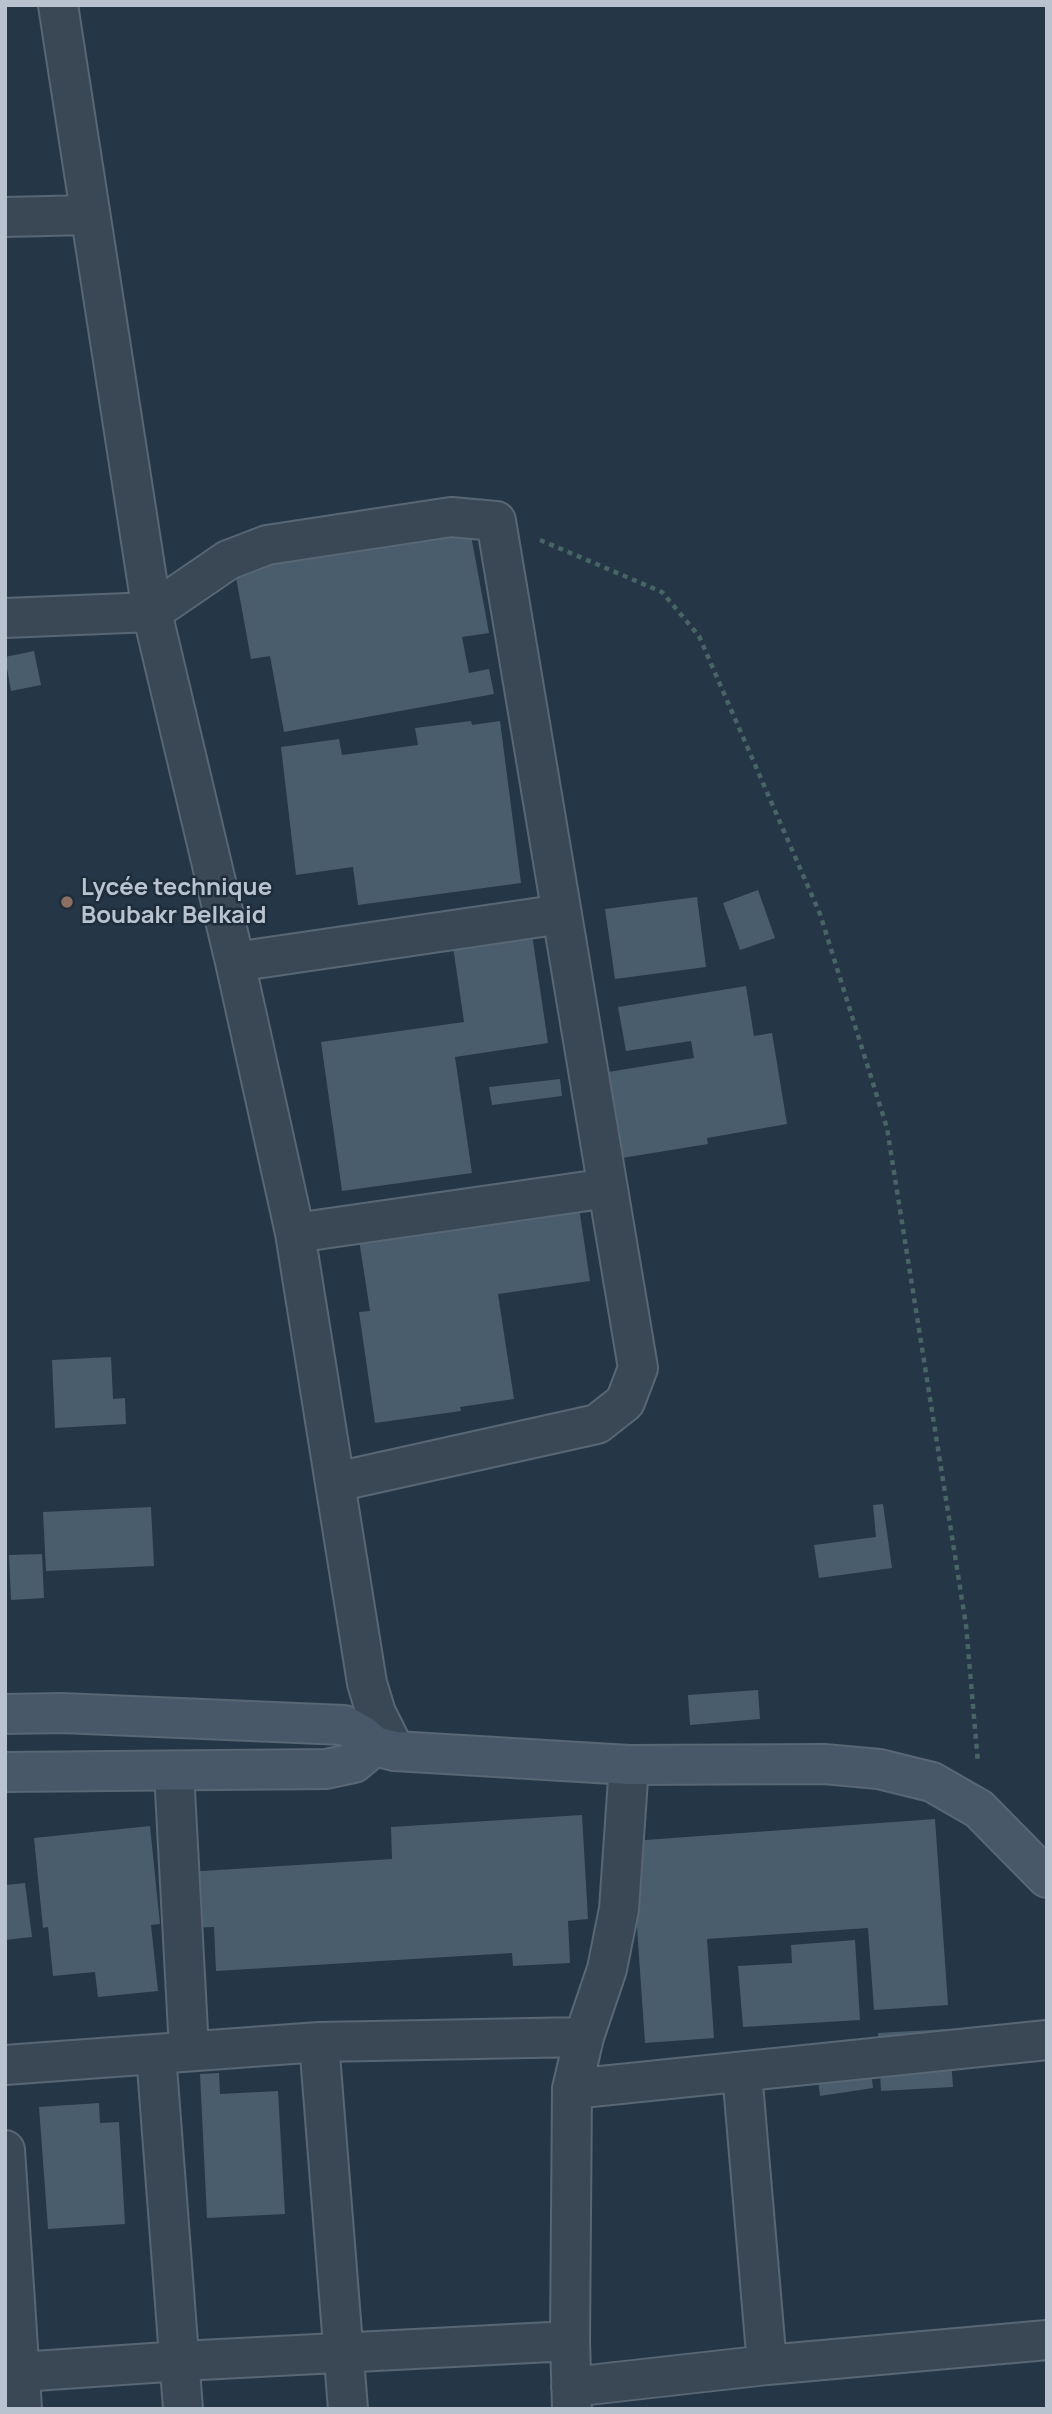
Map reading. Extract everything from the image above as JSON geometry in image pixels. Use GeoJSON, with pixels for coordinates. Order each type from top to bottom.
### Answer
{"type":"FeatureCollection","features":[{"type":"Feature","properties":{"kind":"street"},"geometry":{"type":"LineString","coordinates":[[58,5],[152,612],[235,962],[295,1233],[367,1683],[384,1748]]}},
{"type":"Feature","properties":{"kind":"street"},"geometry":{"type":"LineString","coordinates":[[5,217],[89,215]]}},
{"type":"Feature","properties":{"kind":"street"},"geometry":{"type":"LineString","coordinates":[[5,618],[152,612],[228,560],[267,545],[451,517],[496,521],[638,1368],[625,1402],[597,1424],[336,1482]]}},
{"type":"Feature","properties":{"kind":"street"},"geometry":{"type":"LineString","coordinates":[[235,962],[562,914]]}},
{"type":"Feature","properties":{"kind":"street"},"geometry":{"type":"LineString","coordinates":[[295,1233],[608,1188]]}},
{"type":"Feature","properties":{"kind":"street"},"geometry":{"type":"LineString","coordinates":[[5,1714],[62,1713],[344,1725],[384,1748],[629,1765],[824,1764],[879,1769],[932,1782],[979,1809],[1044,1883]]}},
{"type":"Feature","properties":{"kind":"street"},"geometry":{"type":"LineString","coordinates":[[62,1713],[64,1772]]}},
{"type":"Feature","properties":{"kind":"street"},"geometry":{"type":"LineString","coordinates":[[5,1772],[326,1769],[354,1763],[384,1748]]}},
{"type":"Feature","properties":{"kind":"street"},"geometry":{"type":"LineString","coordinates":[[629,1765],[619,1909],[607,1969],[584,2037],[572,2089],[572,2398],[766,2365],[1047,2340]]}},
{"type":"Feature","properties":{"kind":"street"},"geometry":{"type":"LineString","coordinates":[[174,1772],[173,2052],[183,2409]]}},
{"type":"Feature","properties":{"kind":"street"},"geometry":{"type":"LineString","coordinates":[[5,2065],[319,2042],[584,2037]]}},
{"type":"Feature","properties":{"kind":"street"},"geometry":{"type":"LineString","coordinates":[[572,2089],[1047,2040]]}},
{"type":"Feature","properties":{"kind":"street"},"geometry":{"type":"LineString","coordinates":[[319,2042],[348,2409]]}},
{"type":"Feature","properties":{"kind":"street"},"geometry":{"type":"LineString","coordinates":[[741,2073],[766,2365]]}},
{"type":"Feature","properties":{"kind":"street"},"geometry":{"type":"LineString","coordinates":[[5,2150],[16,2385],[181,2361],[570,2341]]}},
{"type":"Feature","properties":{"kind":"path"},"geometry":{"type":"LineString","coordinates":[[496,521],[662,592],[699,636],[820,914],[887,1128],[966,1625],[977,1736],[979,1809]]}},
{"type":"Feature","properties":{"kind":"building"},"geometry":{"type":"Polygon","coordinates":[[[466,508],[489,633],[462,637],[469,673],[489,669],[494,694],[284,732],[270,656],[251,659],[231,550],[466,508]]]}},
{"type":"Feature","properties":{"kind":"building"},"geometry":{"type":"Polygon","coordinates":[[[34,651],[41,685],[11,691],[5,657],[34,651]]]}},
{"type":"Feature","properties":{"kind":"building"},"geometry":{"type":"Polygon","coordinates":[[[471,721],[472,725],[500,721],[521,883],[358,905],[353,867],[296,875],[281,747],[339,739],[342,755],[418,745],[415,728],[471,721]]]}},
{"type":"Feature","properties":{"kind":"building"},"geometry":{"type":"Polygon","coordinates":[[[758,890],[775,938],[740,950],[723,903],[758,890]]]}},
{"type":"Feature","properties":{"kind":"building"},"geometry":{"type":"Polygon","coordinates":[[[697,897],[706,967],[615,979],[605,909],[697,897]]]}},
{"type":"Feature","properties":{"kind":"building"},"geometry":{"type":"Polygon","coordinates":[[[529,914],[548,1043],[455,1057],[472,1173],[342,1191],[321,1042],[464,1022],[450,926],[529,914]]]}},
{"type":"Feature","properties":{"kind":"building"},"geometry":{"type":"Polygon","coordinates":[[[746,986],[754,1036],[772,1033],[787,1124],[707,1138],[708,1144],[616,1159],[602,1073],[694,1058],[691,1041],[626,1051],[618,1007],[746,986]]]}},
{"type":"Feature","properties":{"kind":"building"},"geometry":{"type":"Polygon","coordinates":[[[560,1079],[562,1096],[492,1105],[489,1087],[560,1079]]]}},
{"type":"Feature","properties":{"kind":"building"},"geometry":{"type":"Polygon","coordinates":[[[577,1194],[590,1281],[498,1294],[514,1399],[460,1407],[461,1411],[375,1423],[359,1312],[370,1311],[357,1227],[577,1194]]]}},
{"type":"Feature","properties":{"kind":"building"},"geometry":{"type":"Polygon","coordinates":[[[111,1357],[113,1399],[125,1398],[126,1424],[55,1428],[52,1360],[111,1357]]]}},
{"type":"Feature","properties":{"kind":"building"},"geometry":{"type":"Polygon","coordinates":[[[883,1504],[892,1568],[819,1578],[814,1545],[876,1537],[873,1505],[883,1504]]]}},
{"type":"Feature","properties":{"kind":"building"},"geometry":{"type":"Polygon","coordinates":[[[151,1507],[154,1566],[46,1571],[43,1512],[151,1507]]]}},
{"type":"Feature","properties":{"kind":"building"},"geometry":{"type":"Polygon","coordinates":[[[42,1554],[44,1598],[11,1600],[9,1555],[42,1554]]]}},
{"type":"Feature","properties":{"kind":"building"},"geometry":{"type":"Polygon","coordinates":[[[758,1690],[760,1719],[690,1725],[688,1695],[758,1690]]]}},
{"type":"Feature","properties":{"kind":"building"},"geometry":{"type":"Polygon","coordinates":[[[582,1815],[588,1919],[568,1921],[570,1963],[513,1966],[512,1953],[216,1971],[214,1927],[190,1928],[186,1872],[392,1859],[391,1827],[582,1815]]]}},
{"type":"Feature","properties":{"kind":"building"},"geometry":{"type":"Polygon","coordinates":[[[935,1819],[948,2005],[874,2010],[868,1928],[707,1939],[714,2038],[645,2043],[631,1841],[935,1819]]]}},
{"type":"Feature","properties":{"kind":"building"},"geometry":{"type":"Polygon","coordinates":[[[150,1826],[160,1924],[151,1925],[158,1991],[98,1997],[95,1972],[53,1976],[48,1927],[43,1928],[34,1838],[150,1826]]]}},
{"type":"Feature","properties":{"kind":"building"},"geometry":{"type":"Polygon","coordinates":[[[25,1883],[32,1937],[5,1940],[5,1885],[25,1883]]]}},
{"type":"Feature","properties":{"kind":"building"},"geometry":{"type":"Polygon","coordinates":[[[855,1940],[860,2020],[743,2027],[738,1966],[792,1963],[791,1945],[855,1940]]]}},
{"type":"Feature","properties":{"kind":"building"},"geometry":{"type":"Polygon","coordinates":[[[949,2029],[953,2087],[881,2091],[878,2033],[949,2029]]]}},
{"type":"Feature","properties":{"kind":"building"},"geometry":{"type":"Polygon","coordinates":[[[867,2039],[873,2088],[820,2096],[818,2079],[867,2039]]]}},
{"type":"Feature","properties":{"kind":"building"},"geometry":{"type":"Polygon","coordinates":[[[219,2073],[220,2094],[278,2091],[285,2214],[207,2218],[200,2074],[219,2073]]]}},
{"type":"Feature","properties":{"kind":"building"},"geometry":{"type":"Polygon","coordinates":[[[99,2103],[100,2123],[119,2122],[125,2224],[48,2229],[39,2107],[99,2103]]]}},
{"type":"Feature","properties":{"kind":"place","name":"Lycée technique Boubakr Belkaid"},"geometry":{"type":"Point","coordinates":[67,902]}}]}
